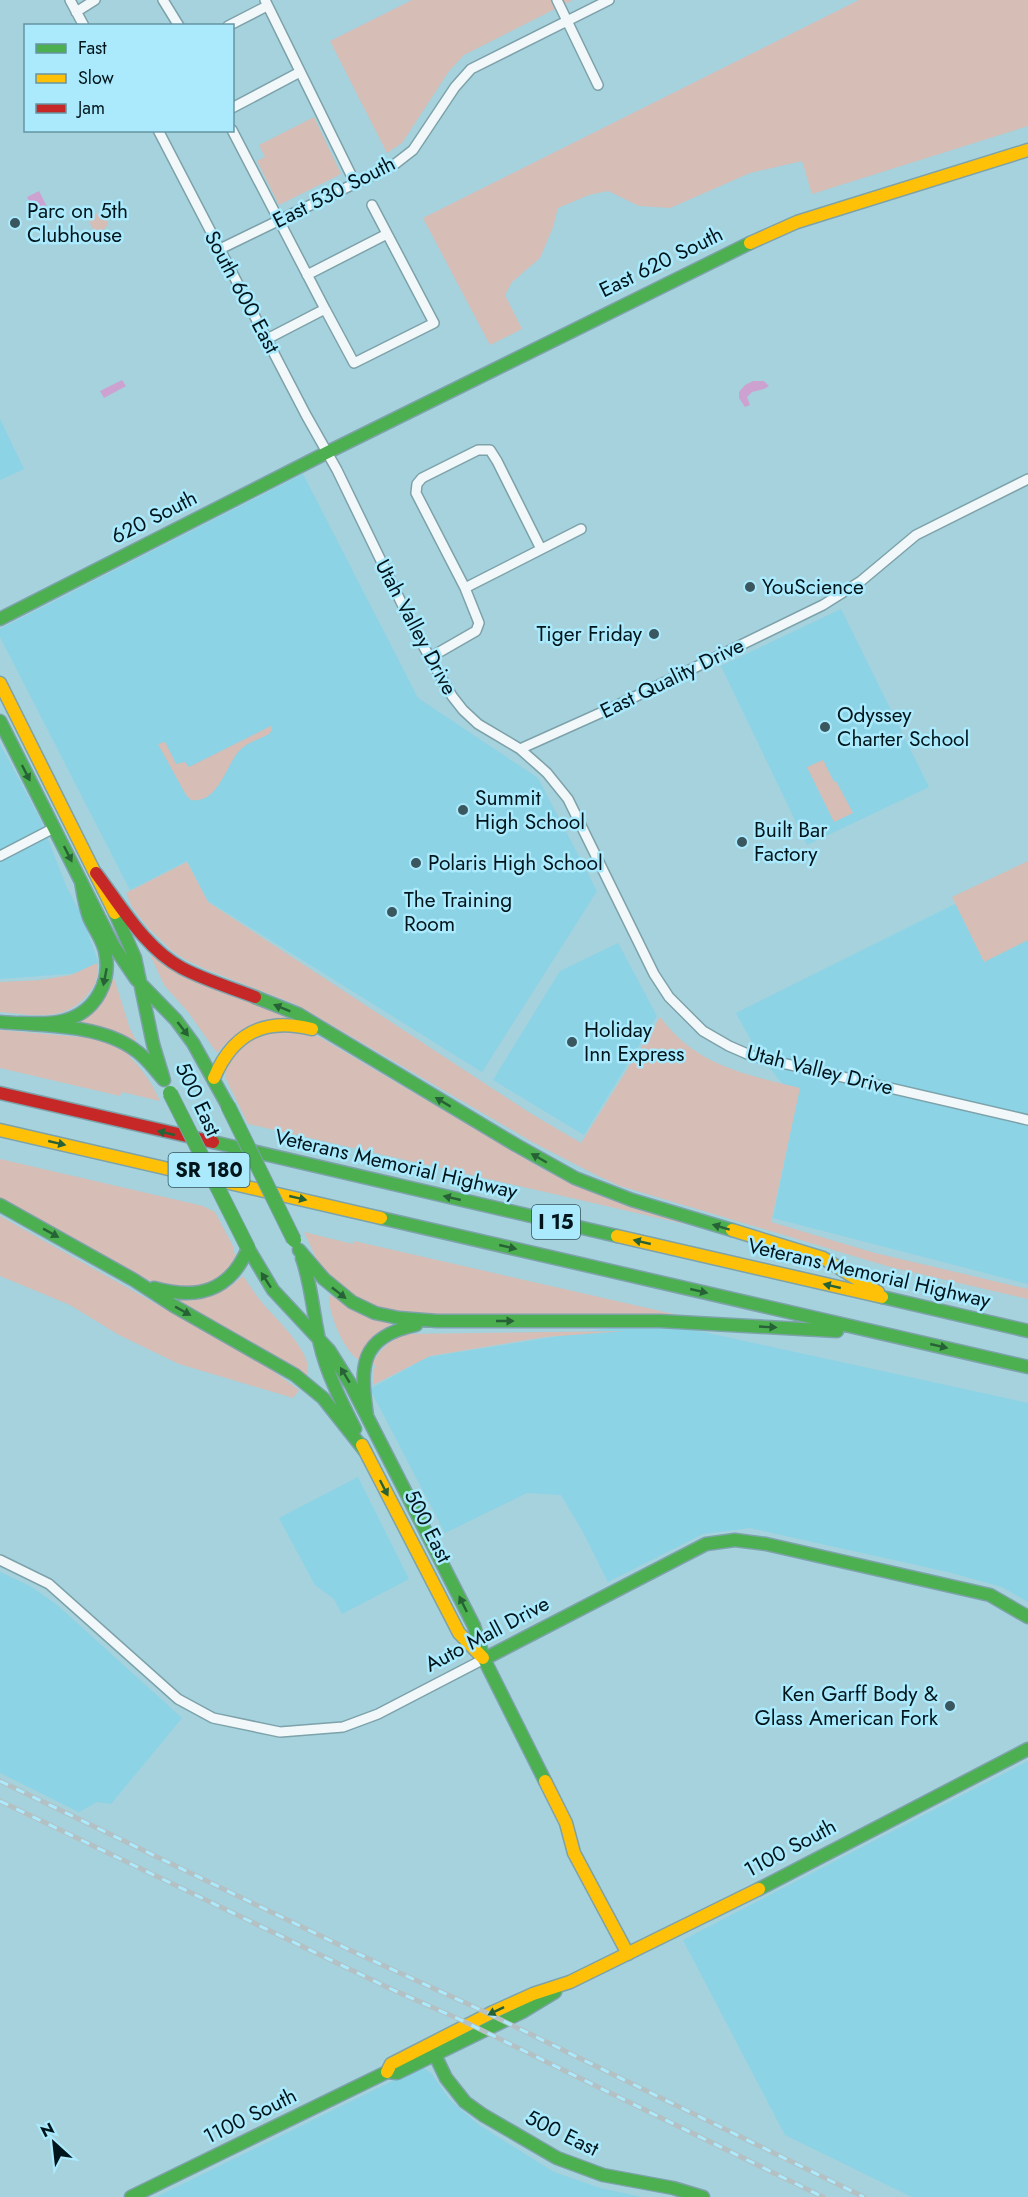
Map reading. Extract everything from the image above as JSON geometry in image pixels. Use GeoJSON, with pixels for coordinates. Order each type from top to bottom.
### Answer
{"type":"FeatureCollection","features":[{"type":"Feature","properties":{"kind":"main road","name":"East 620 South"},"geometry":{"type":"LineString","coordinates":[[328,452],[692,270],[771,233],[825,213],[1028,150]]}},
{"type":"Feature","properties":{"kind":"main road","name":"620 South"},"geometry":{"type":"LineString","coordinates":[[0,619],[328,452]]}},
{"type":"Feature","properties":{"kind":"main road","name":"500 East"},"geometry":{"type":"LineString","coordinates":[[0,682],[127,937],[143,987],[152,1044],[167,1087],[263,1275],[279,1298],[319,1338],[345,1373],[474,1626],[484,1659],[566,1823],[574,1853],[628,1954]]}},
{"type":"Feature","properties":{"kind":"main road","name":"500 East"},"geometry":{"type":"LineString","coordinates":[[0,721],[113,945],[143,987],[189,1036],[214,1078],[297,1245],[312,1291],[319,1338],[333,1385],[459,1634],[484,1659]]}},
{"type":"Feature","properties":{"kind":"main road"},"geometry":{"type":"LineString","coordinates":[[96,873],[141,934],[170,960],[201,977],[298,1014],[575,1178],[632,1200],[824,1258],[889,1299]]}},
{"type":"Feature","properties":{"kind":"main road"},"geometry":{"type":"LineString","coordinates":[[20,1023],[59,1021],[71,1018],[90,1006],[103,987],[107,972],[105,951],[88,914],[81,881]]}},
{"type":"Feature","properties":{"kind":"main road"},"geometry":{"type":"LineString","coordinates":[[0,1022],[92,1031],[109,1035],[136,1050],[167,1087]]}},
{"type":"Feature","properties":{"kind":"main road"},"geometry":{"type":"LineString","coordinates":[[214,1078],[218,1065],[230,1047],[244,1035],[262,1027],[296,1024],[333,1036]]}},
{"type":"Feature","properties":{"kind":"main road","name":"Veterans Memorial Highway"},"geometry":{"type":"LineString","coordinates":[[0,1093],[1028,1331]]}},
{"type":"Feature","properties":{"kind":"main road","name":"I 15"},"geometry":{"type":"LineString","coordinates":[[0,1130],[1028,1367]]}},
{"type":"Feature","properties":{"kind":"main road"},"geometry":{"type":"LineString","coordinates":[[0,1205],[134,1280],[174,1306],[295,1375],[323,1398],[365,1451]]}},
{"type":"Feature","properties":{"kind":"main road"},"geometry":{"type":"LineString","coordinates":[[297,1245],[324,1280],[355,1305],[385,1316],[447,1321],[604,1320],[882,1333]]}},
{"type":"Feature","properties":{"kind":"main road"},"geometry":{"type":"LineString","coordinates":[[134,1280],[173,1293],[202,1292],[236,1274],[248,1248]]}},
{"type":"Feature","properties":{"kind":"main road"},"geometry":{"type":"LineString","coordinates":[[367,1416],[362,1378],[366,1359],[374,1345],[386,1334],[401,1327],[447,1321]]}},
{"type":"Feature","properties":{"kind":"main road","name":"Auto Mall Drive"},"geometry":{"type":"LineString","coordinates":[[484,1659],[706,1545],[735,1540],[766,1544],[990,1595],[1028,1617]]}},
{"type":"Feature","properties":{"kind":"main road","name":"1100 South"},"geometry":{"type":"LineString","coordinates":[[387,2072],[391,2064],[463,2027],[515,2002],[570,1982],[709,1915],[1028,1749]]}},
{"type":"Feature","properties":{"kind":"main road","name":"1100 South"},"geometry":{"type":"LineString","coordinates":[[131,2197],[387,2072],[397,2073],[435,2055],[522,2012],[570,1982]]}},
{"type":"Feature","properties":{"kind":"main road","name":"500 East"},"geometry":{"type":"LineString","coordinates":[[435,2055],[446,2078],[465,2102],[557,2158],[603,2175],[673,2188],[704,2197]]}},
{"type":"Feature","properties":{"kind":"street"},"geometry":{"type":"LineString","coordinates":[[70,0],[83,24]]}},
{"type":"Feature","properties":{"kind":"street"},"geometry":{"type":"LineString","coordinates":[[76,12],[95,0]]}},
{"type":"Feature","properties":{"kind":"street"},"geometry":{"type":"LineString","coordinates":[[163,0],[178,24]]}},
{"type":"Feature","properties":{"kind":"street"},"geometry":{"type":"LineString","coordinates":[[557,0],[598,85]]}},
{"type":"Feature","properties":{"kind":"street","name":"East 530 South"},"geometry":{"type":"LineString","coordinates":[[220,249],[395,164],[412,150],[455,87],[471,69],[609,0]]}},
{"type":"Feature","properties":{"kind":"street"},"geometry":{"type":"LineString","coordinates":[[231,24],[266,3],[356,183]]}},
{"type":"Feature","properties":{"kind":"street"},"geometry":{"type":"LineString","coordinates":[[234,107],[300,72]]}},
{"type":"Feature","properties":{"kind":"street","name":"South 600 East"},"geometry":{"type":"LineString","coordinates":[[159,132],[328,452]]}},
{"type":"Feature","properties":{"kind":"street"},"geometry":{"type":"LineString","coordinates":[[233,132],[354,363],[434,324],[372,205]]}},
{"type":"Feature","properties":{"kind":"street"},"geometry":{"type":"LineString","coordinates":[[307,275],[387,234]]}},
{"type":"Feature","properties":{"kind":"street"},"geometry":{"type":"LineString","coordinates":[[267,339],[325,309]]}},
{"type":"Feature","properties":{"kind":"street"},"geometry":{"type":"LineString","coordinates":[[429,658],[472,633],[478,627],[478,616],[415,489],[422,478],[478,450],[490,450],[542,549]]}},
{"type":"Feature","properties":{"kind":"street","name":"Utah Valley Drive"},"geometry":{"type":"LineString","coordinates":[[328,452],[429,658],[452,696],[478,724],[520,750],[547,773],[568,799],[654,974],[675,1004],[703,1031],[752,1056],[1028,1120]]}},
{"type":"Feature","properties":{"kind":"street","name":"East Quality Drive"},"geometry":{"type":"LineString","coordinates":[[520,750],[823,605],[861,581],[916,536],[1028,479]]}},
{"type":"Feature","properties":{"kind":"street"},"geometry":{"type":"LineString","coordinates":[[465,588],[581,529]]}},
{"type":"Feature","properties":{"kind":"street"},"geometry":{"type":"LineString","coordinates":[[0,856],[54,828]]}},
{"type":"Feature","properties":{"kind":"street","name":"Auto Mall Drive"},"geometry":{"type":"LineString","coordinates":[[0,1560],[49,1584],[178,1699],[213,1718],[269,1730],[280,1732],[343,1727],[378,1714],[484,1659]]}},
{"type":"Feature","properties":{"kind":"shaded area"},"geometry":{"type":"Polygon","coordinates":[[[412,0],[573,0],[464,55],[449,71],[402,143],[387,153],[330,41],[412,0]]]}},
{"type":"Feature","properties":{"kind":"shaded area"},"geometry":{"type":"Polygon","coordinates":[[[859,0],[1028,0],[1028,126],[812,194],[802,161],[750,173],[670,208],[639,206],[608,191],[589,195],[558,208],[540,258],[512,282],[505,295],[522,329],[490,345],[423,218],[859,0]]]}},
{"type":"Feature","properties":{"kind":"shaded area"},"geometry":{"type":"Polygon","coordinates":[[[314,117],[341,174],[279,205],[257,161],[265,157],[259,145],[314,117]]]}},
{"type":"Feature","properties":{"kind":"shaded area"},"geometry":{"type":"Polygon","coordinates":[[[39,191],[50,213],[38,219],[27,197],[39,191]]]}},
{"type":"Feature","properties":{"kind":"shaded area"},"geometry":{"type":"Polygon","coordinates":[[[99,213],[105,216],[108,222],[105,228],[99,231],[93,228],[90,222],[93,216],[99,213]]]}},
{"type":"Feature","properties":{"kind":"shaded area"},"geometry":{"type":"Polygon","coordinates":[[[122,380],[126,386],[104,398],[100,391],[122,380]]]}},
{"type":"Feature","properties":{"kind":"shaded area"},"geometry":{"type":"Polygon","coordinates":[[[753,381],[764,381],[769,386],[752,392],[747,397],[750,405],[745,407],[739,398],[739,392],[753,381]]]}},
{"type":"Feature","properties":{"kind":"shaded area"},"geometry":{"type":"Polygon","coordinates":[[[0,419],[24,469],[0,480],[0,419]]]}},
{"type":"Feature","properties":{"kind":"shaded area"},"geometry":{"type":"Polygon","coordinates":[[[303,474],[418,698],[538,778],[597,891],[482,1072],[208,901],[187,861],[130,890],[0,637],[0,629],[303,474]]]}},
{"type":"Feature","properties":{"kind":"shaded area","name":"Odyssey Charter School"},"geometry":{"type":"Polygon","coordinates":[[[841,609],[929,787],[807,845],[721,666],[841,609]]]}},
{"type":"Feature","properties":{"kind":"shaded area"},"geometry":{"type":"Polygon","coordinates":[[[271,726],[272,730],[269,734],[249,743],[239,751],[220,783],[208,796],[200,800],[191,800],[186,795],[158,744],[165,742],[176,764],[185,762],[189,767],[271,726]]]}},
{"type":"Feature","properties":{"kind":"shaded area"},"geometry":{"type":"Polygon","coordinates":[[[0,744],[40,819],[67,888],[81,914],[99,964],[79,973],[0,979],[0,744]]]}},
{"type":"Feature","properties":{"kind":"shaded area"},"geometry":{"type":"Polygon","coordinates":[[[823,760],[853,813],[834,822],[807,767],[823,760]]]}},
{"type":"Feature","properties":{"kind":"shaded area"},"geometry":{"type":"Polygon","coordinates":[[[1028,861],[1028,940],[984,962],[952,897],[1028,861]]]}},
{"type":"Feature","properties":{"kind":"shaded area"},"geometry":{"type":"Polygon","coordinates":[[[187,862],[208,902],[530,1113],[581,1143],[660,1017],[671,1031],[705,1057],[736,1070],[800,1088],[771,1222],[875,1253],[1028,1289],[1028,1299],[890,1267],[620,1186],[534,1143],[297,1005],[205,969],[172,951],[148,928],[132,907],[126,893],[187,862]]]}},
{"type":"Feature","properties":{"kind":"shaded area"},"geometry":{"type":"Polygon","coordinates":[[[963,900],[1028,938],[1028,1284],[773,1218],[797,1101],[759,1055],[736,1013],[963,900]]]}},
{"type":"Feature","properties":{"kind":"shaded area"},"geometry":{"type":"Polygon","coordinates":[[[618,943],[657,1016],[584,1135],[493,1080],[560,971],[618,943]]]}},
{"type":"Feature","properties":{"kind":"shaded area"},"geometry":{"type":"Polygon","coordinates":[[[153,955],[289,1017],[226,1043],[217,1053],[188,1012],[164,985],[151,957],[153,955]]]}},
{"type":"Feature","properties":{"kind":"shaded area"},"geometry":{"type":"Polygon","coordinates":[[[97,963],[98,972],[93,987],[79,1003],[69,1009],[48,1015],[0,1012],[0,982],[40,980],[71,975],[97,963]]]}},
{"type":"Feature","properties":{"kind":"shaded area"},"geometry":{"type":"Polygon","coordinates":[[[114,978],[130,1029],[137,1042],[80,1023],[114,978]]]}},
{"type":"Feature","properties":{"kind":"shaded area"},"geometry":{"type":"Polygon","coordinates":[[[0,1030],[104,1039],[130,1053],[129,1056],[147,1077],[160,1101],[122,1092],[120,1096],[0,1068],[0,1030]]]}},
{"type":"Feature","properties":{"kind":"shaded area"},"geometry":{"type":"Polygon","coordinates":[[[303,1030],[321,1038],[548,1172],[689,1225],[248,1124],[225,1077],[227,1058],[258,1035],[303,1030]]]}},
{"type":"Feature","properties":{"kind":"shaded area"},"geometry":{"type":"Polygon","coordinates":[[[0,1159],[203,1206],[215,1212],[233,1246],[235,1256],[231,1265],[218,1280],[193,1289],[150,1281],[0,1198],[0,1159]]]}},
{"type":"Feature","properties":{"kind":"shaded area"},"geometry":{"type":"Polygon","coordinates":[[[0,1216],[265,1365],[299,1390],[293,1398],[179,1364],[119,1335],[70,1305],[0,1276],[0,1216]]]}},
{"type":"Feature","properties":{"kind":"shaded area"},"geometry":{"type":"Polygon","coordinates":[[[304,1232],[353,1244],[354,1241],[678,1315],[441,1315],[386,1312],[346,1294],[317,1260],[304,1232]]]}},
{"type":"Feature","properties":{"kind":"shaded area"},"geometry":{"type":"Polygon","coordinates":[[[243,1276],[301,1349],[306,1358],[307,1376],[175,1300],[228,1288],[243,1276]]]}},
{"type":"Feature","properties":{"kind":"shaded area"},"geometry":{"type":"Polygon","coordinates":[[[329,1295],[391,1324],[360,1360],[349,1350],[338,1331],[331,1311],[329,1295]]]}},
{"type":"Feature","properties":{"kind":"shaded area"},"geometry":{"type":"Polygon","coordinates":[[[653,1321],[1028,1403],[1028,1602],[1002,1587],[948,1572],[750,1528],[703,1534],[608,1582],[561,1495],[527,1493],[445,1533],[370,1389],[428,1357],[653,1321]]]}},
{"type":"Feature","properties":{"kind":"shaded area"},"geometry":{"type":"Polygon","coordinates":[[[626,1331],[545,1337],[430,1356],[373,1385],[373,1370],[376,1366],[372,1364],[375,1358],[390,1342],[407,1334],[626,1331]]]}},
{"type":"Feature","properties":{"kind":"shaded area"},"geometry":{"type":"Polygon","coordinates":[[[358,1477],[409,1579],[342,1614],[334,1599],[315,1585],[279,1518],[358,1477]]]}},
{"type":"Feature","properties":{"kind":"shaded area"},"geometry":{"type":"Polygon","coordinates":[[[0,1572],[30,1586],[56,1604],[182,1718],[111,1804],[97,1802],[79,1812],[0,1773],[0,1572]]]}},
{"type":"Feature","properties":{"kind":"shaded area"},"geometry":{"type":"Polygon","coordinates":[[[1028,1761],[1028,2197],[912,2197],[785,2135],[683,1940],[1028,1761]]]}},
{"type":"Feature","properties":{"kind":"shaded area"},"geometry":{"type":"Polygon","coordinates":[[[419,2068],[424,2068],[432,2074],[449,2099],[479,2125],[554,2172],[600,2188],[642,2197],[156,2197],[419,2068]]]}},
{"type":"Feature","properties":{"kind":"railway"},"geometry":{"type":"LineString","coordinates":[[0,1781],[354,1952],[481,2010],[864,2197]]}},
{"type":"Feature","properties":{"kind":"railway"},"geometry":{"type":"LineString","coordinates":[[0,1801],[391,1989],[461,2020],[823,2197]]}},
{"type":"Feature","properties":{"kind":"traffic: fast"},"geometry":{"type":"LineString","coordinates":[[0,619],[328,452],[750,243]]}},
{"type":"Feature","properties":{"kind":"traffic: fast"},"geometry":{"type":"LineString","coordinates":[[0,721],[113,945],[136,979],[176,1020],[193,1043],[228,1106]]}},
{"type":"Feature","properties":{"kind":"traffic: fast"},"geometry":{"type":"LineString","coordinates":[[20,1023],[55,1023],[77,1016],[93,1002],[104,984],[107,962],[105,951],[89,917],[81,881]]}},
{"type":"Feature","properties":{"kind":"traffic: fast"},"geometry":{"type":"LineString","coordinates":[[115,913],[135,958],[153,1044],[163,1077]]}},
{"type":"Feature","properties":{"kind":"traffic: fast"},"geometry":{"type":"LineString","coordinates":[[255,997],[298,1014],[575,1178],[632,1200],[732,1230]]}},
{"type":"Feature","properties":{"kind":"traffic: fast"},"geometry":{"type":"LineString","coordinates":[[0,1022],[70,1028],[105,1035],[121,1041],[139,1053],[164,1080]]}},
{"type":"Feature","properties":{"kind":"traffic: fast"},"geometry":{"type":"LineString","coordinates":[[170,1093],[248,1248]]}},
{"type":"Feature","properties":{"kind":"traffic: fast"},"geometry":{"type":"LineString","coordinates":[[228,1106],[294,1240]]}},
{"type":"Feature","properties":{"kind":"traffic: fast"},"geometry":{"type":"LineString","coordinates":[[213,1142],[617,1236]]}},
{"type":"Feature","properties":{"kind":"traffic: fast"},"geometry":{"type":"LineString","coordinates":[[0,1205],[134,1280],[174,1306],[295,1375],[323,1398],[365,1451]]}},
{"type":"Feature","properties":{"kind":"traffic: fast"},"geometry":{"type":"LineString","coordinates":[[381,1218],[1028,1367]]}},
{"type":"Feature","properties":{"kind":"traffic: fast"},"geometry":{"type":"LineString","coordinates":[[248,1248],[273,1290],[329,1350],[351,1385],[474,1626],[484,1659],[545,1781]]}},
{"type":"Feature","properties":{"kind":"traffic: fast"},"geometry":{"type":"LineString","coordinates":[[154,1288],[184,1293],[210,1289],[222,1283],[232,1274],[241,1263],[248,1248]]}},
{"type":"Feature","properties":{"kind":"traffic: fast"},"geometry":{"type":"LineString","coordinates":[[299,1250],[324,1279],[352,1302],[375,1313],[399,1318],[437,1321],[660,1321],[837,1331]]}},
{"type":"Feature","properties":{"kind":"traffic: fast"},"geometry":{"type":"LineString","coordinates":[[302,1258],[326,1366],[355,1429]]}},
{"type":"Feature","properties":{"kind":"traffic: fast"},"geometry":{"type":"LineString","coordinates":[[882,1297],[1028,1331]]}},
{"type":"Feature","properties":{"kind":"traffic: fast"},"geometry":{"type":"LineString","coordinates":[[367,1416],[364,1382],[367,1356],[383,1337],[416,1325]]}},
{"type":"Feature","properties":{"kind":"traffic: fast"},"geometry":{"type":"LineString","coordinates":[[484,1659],[706,1544],[735,1540],[766,1544],[990,1595],[1028,1617]]}},
{"type":"Feature","properties":{"kind":"traffic: fast"},"geometry":{"type":"LineString","coordinates":[[759,1889],[1028,1749]]}},
{"type":"Feature","properties":{"kind":"traffic: fast"},"geometry":{"type":"LineString","coordinates":[[131,2197],[387,2072],[397,2073],[522,2012],[555,1992]]}},
{"type":"Feature","properties":{"kind":"traffic: fast"},"geometry":{"type":"LineString","coordinates":[[435,2055],[446,2078],[465,2102],[557,2158],[603,2175],[673,2188],[703,2197]]}},
{"type":"Feature","properties":{"kind":"traffic: slow"},"geometry":{"type":"LineString","coordinates":[[750,243],[797,222],[1028,150]]}},
{"type":"Feature","properties":{"kind":"traffic: slow"},"geometry":{"type":"LineString","coordinates":[[0,683],[115,913]]}},
{"type":"Feature","properties":{"kind":"traffic: slow"},"geometry":{"type":"LineString","coordinates":[[214,1078],[231,1050],[252,1032],[280,1025],[312,1029]]}},
{"type":"Feature","properties":{"kind":"traffic: slow"},"geometry":{"type":"LineString","coordinates":[[0,1130],[381,1218]]}},
{"type":"Feature","properties":{"kind":"traffic: slow"},"geometry":{"type":"LineString","coordinates":[[732,1230],[823,1258],[878,1292]]}},
{"type":"Feature","properties":{"kind":"traffic: slow"},"geometry":{"type":"LineString","coordinates":[[617,1236],[882,1297]]}},
{"type":"Feature","properties":{"kind":"traffic: slow"},"geometry":{"type":"LineString","coordinates":[[362,1445],[459,1633],[483,1658]]}},
{"type":"Feature","properties":{"kind":"traffic: slow"},"geometry":{"type":"LineString","coordinates":[[545,1781],[566,1823],[574,1853],[628,1954]]}},
{"type":"Feature","properties":{"kind":"traffic: slow"},"geometry":{"type":"LineString","coordinates":[[387,2072],[391,2064],[493,2012],[533,1994],[570,1982],[759,1889]]}},
{"type":"Feature","properties":{"kind":"traffic: jam"},"geometry":{"type":"LineString","coordinates":[[96,873],[134,925],[169,960],[200,976],[255,997]]}},
{"type":"Feature","properties":{"kind":"traffic: jam"},"geometry":{"type":"LineString","coordinates":[[0,1093],[213,1142]]}},
{"type":"Feature","properties":{"kind":"place","name":"Parc on 5th Clubhouse"},"geometry":{"type":"Point","coordinates":[15,223]}},
{"type":"Feature","properties":{"kind":"place","name":"YouScience"},"geometry":{"type":"Point","coordinates":[750,587]}},
{"type":"Feature","properties":{"kind":"place","name":"Tiger Friday"},"geometry":{"type":"Point","coordinates":[654,634]}},
{"type":"Feature","properties":{"kind":"place","name":"Odyssey Charter School"},"geometry":{"type":"Point","coordinates":[825,727]}},
{"type":"Feature","properties":{"kind":"place","name":"Summit High School"},"geometry":{"type":"Point","coordinates":[463,810]}},
{"type":"Feature","properties":{"kind":"place","name":"Built Bar Factory"},"geometry":{"type":"Point","coordinates":[742,842]}},
{"type":"Feature","properties":{"kind":"place","name":"Polaris High School"},"geometry":{"type":"Point","coordinates":[416,863]}},
{"type":"Feature","properties":{"kind":"place","name":"The Training Room"},"geometry":{"type":"Point","coordinates":[392,912]}},
{"type":"Feature","properties":{"kind":"place","name":"Holiday Inn Express"},"geometry":{"type":"Point","coordinates":[572,1042]}},
{"type":"Feature","properties":{"kind":"place","name":"Ken Garff Body & Glass American Fork"},"geometry":{"type":"Point","coordinates":[950,1706]}}]}
